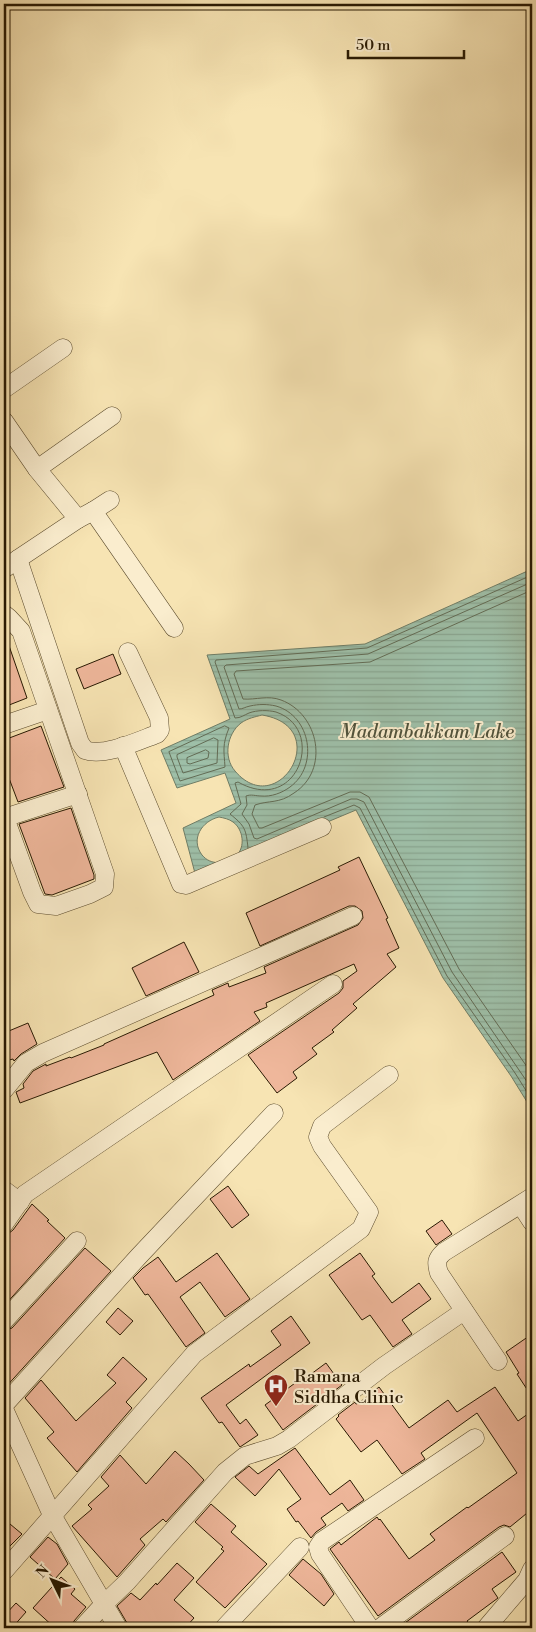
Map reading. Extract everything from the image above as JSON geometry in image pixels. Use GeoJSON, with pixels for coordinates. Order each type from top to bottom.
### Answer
{"type":"FeatureCollection","features":[{"type":"Feature","properties":{"kind":"street"},"geometry":{"type":"LineString","coordinates":[[4,389],[63,348]]}},
{"type":"Feature","properties":{"kind":"street"},"geometry":{"type":"LineString","coordinates":[[37,469],[112,416]]}},
{"type":"Feature","properties":{"kind":"street"},"geometry":{"type":"LineString","coordinates":[[4,421],[37,469],[86,515],[174,628]]}},
{"type":"Feature","properties":{"kind":"street"},"geometry":{"type":"LineString","coordinates":[[4,569],[110,500]]}},
{"type":"Feature","properties":{"kind":"street"},"geometry":{"type":"LineString","coordinates":[[18,559],[84,750],[92,753],[123,746],[157,734],[160,730],[159,718],[128,652]]}},
{"type":"Feature","properties":{"kind":"street"},"geometry":{"type":"LineString","coordinates":[[4,614],[21,632],[78,794],[105,874],[104,887],[90,894],[56,906],[38,904],[4,817],[78,794]]}},
{"type":"Feature","properties":{"kind":"street"},"geometry":{"type":"LineString","coordinates":[[4,725],[48,710]]}},
{"type":"Feature","properties":{"kind":"street"},"geometry":{"type":"LineString","coordinates":[[123,746],[181,884],[186,885],[322,828]]}},
{"type":"Feature","properties":{"kind":"street"},"geometry":{"type":"LineString","coordinates":[[4,1090],[26,1064],[43,1053],[354,916]]}},
{"type":"Feature","properties":{"kind":"street"},"geometry":{"type":"LineString","coordinates":[[4,1224],[25,1194],[333,984]]}},
{"type":"Feature","properties":{"kind":"street"},"geometry":{"type":"LineString","coordinates":[[4,1571],[194,1354],[362,1229],[369,1212],[322,1146],[318,1137],[322,1126],[389,1075]]}},
{"type":"Feature","properties":{"kind":"street"},"geometry":{"type":"LineString","coordinates":[[4,1404],[138,1256],[274,1113]]}},
{"type":"Feature","properties":{"kind":"street"},"geometry":{"type":"LineString","coordinates":[[4,1190],[20,1202]]}},
{"type":"Feature","properties":{"kind":"street"},"geometry":{"type":"LineString","coordinates":[[498,1361],[439,1273],[436,1263],[438,1257],[444,1252],[527,1201],[532,1222]]}},
{"type":"Feature","properties":{"kind":"street"},"geometry":{"type":"LineString","coordinates":[[4,1321],[77,1242]]}},
{"type":"Feature","properties":{"kind":"street"},"geometry":{"type":"LineString","coordinates":[[82,1628],[127,1582],[225,1472],[245,1456],[277,1446],[289,1439],[384,1366],[464,1311]]}},
{"type":"Feature","properties":{"kind":"street"},"geometry":{"type":"LineString","coordinates":[[4,1409],[52,1515],[118,1628]]}},
{"type":"Feature","properties":{"kind":"street"},"geometry":{"type":"LineString","coordinates":[[475,1438],[322,1541],[318,1547],[320,1554],[368,1626],[505,1536]]}},
{"type":"Feature","properties":{"kind":"street"},"geometry":{"type":"LineString","coordinates":[[224,1628],[300,1547]]}},
{"type":"Feature","properties":{"kind":"street"},"geometry":{"type":"LineString","coordinates":[[486,1628],[527,1580],[532,1569]]}},
{"type":"Feature","properties":{"kind":"water","name":"Madambakkam Lake"},"geometry":{"type":"Polygon","coordinates":[[[532,569],[532,1110],[511,1076],[443,978],[356,810],[196,877],[183,828],[236,803],[225,773],[177,788],[161,750],[230,719],[207,655],[365,644],[532,569]],[[262,715],[246,720],[236,728],[230,739],[228,753],[231,765],[235,771],[252,784],[268,785],[282,779],[292,767],[297,751],[295,736],[284,723],[262,715]],[[219,817],[207,822],[200,832],[197,843],[202,855],[206,859],[219,863],[228,861],[236,856],[241,848],[242,838],[239,829],[233,822],[219,817]]]}},
{"type":"Feature","properties":{"kind":"building"},"geometry":{"type":"Polygon","coordinates":[[[4,637],[6,637],[27,698],[4,707],[4,637]]]}},
{"type":"Feature","properties":{"kind":"building"},"geometry":{"type":"Polygon","coordinates":[[[113,654],[121,674],[84,689],[76,669],[113,654]]]}},
{"type":"Feature","properties":{"kind":"building"},"geometry":{"type":"Polygon","coordinates":[[[41,726],[64,787],[18,802],[4,765],[4,740],[41,726]]]}},
{"type":"Feature","properties":{"kind":"building"},"geometry":{"type":"Polygon","coordinates":[[[71,808],[94,879],[52,895],[45,894],[19,824],[71,808]]]}},
{"type":"Feature","properties":{"kind":"building"},"geometry":{"type":"Polygon","coordinates":[[[359,857],[388,918],[386,919],[399,948],[387,954],[396,967],[353,1004],[357,1008],[332,1030],[334,1032],[312,1048],[317,1054],[293,1072],[297,1078],[277,1093],[248,1055],[339,993],[343,988],[343,981],[357,971],[354,964],[266,1003],[267,1007],[254,1012],[260,1021],[173,1080],[157,1052],[20,1103],[16,1092],[24,1088],[23,1084],[33,1071],[46,1064],[46,1066],[71,1058],[104,1045],[214,995],[212,990],[228,983],[229,987],[266,973],[264,967],[358,925],[363,918],[362,911],[355,906],[349,906],[260,946],[246,913],[340,870],[338,867],[359,857]]]}},
{"type":"Feature","properties":{"kind":"building"},"geometry":{"type":"Polygon","coordinates":[[[184,942],[199,972],[146,996],[132,968],[184,942]]]}},
{"type":"Feature","properties":{"kind":"building"},"geometry":{"type":"Polygon","coordinates":[[[28,1023],[37,1044],[14,1061],[13,1059],[9,1060],[4,1048],[4,1033],[28,1023]]]}},
{"type":"Feature","properties":{"kind":"building"},"geometry":{"type":"Polygon","coordinates":[[[228,1186],[249,1215],[232,1228],[210,1199],[228,1186]]]}},
{"type":"Feature","properties":{"kind":"building"},"geometry":{"type":"Polygon","coordinates":[[[32,1204],[65,1238],[4,1306],[4,1237],[13,1230],[32,1204]]]}},
{"type":"Feature","properties":{"kind":"building"},"geometry":{"type":"Polygon","coordinates":[[[442,1220],[452,1234],[436,1245],[426,1231],[442,1220]]]}},
{"type":"Feature","properties":{"kind":"building"},"geometry":{"type":"Polygon","coordinates":[[[85,1248],[111,1271],[4,1389],[4,1331],[12,1328],[85,1248]]]}},
{"type":"Feature","properties":{"kind":"building"},"geometry":{"type":"Polygon","coordinates":[[[217,1253],[250,1299],[225,1317],[200,1282],[180,1297],[205,1333],[186,1347],[148,1294],[145,1295],[133,1278],[158,1257],[176,1282],[217,1253]]]}},
{"type":"Feature","properties":{"kind":"building"},"geometry":{"type":"Polygon","coordinates":[[[360,1253],[375,1274],[372,1276],[392,1303],[419,1283],[431,1299],[402,1320],[412,1334],[393,1347],[370,1315],[362,1320],[329,1275],[360,1253]]]}},
{"type":"Feature","properties":{"kind":"building"},"geometry":{"type":"Polygon","coordinates":[[[118,1308],[133,1321],[120,1335],[106,1322],[118,1308]]]}},
{"type":"Feature","properties":{"kind":"building"},"geometry":{"type":"Polygon","coordinates":[[[291,1316],[310,1343],[226,1405],[240,1424],[246,1419],[258,1435],[240,1447],[201,1398],[249,1364],[250,1367],[281,1345],[271,1331],[291,1316]]]}},
{"type":"Feature","properties":{"kind":"building"},"geometry":{"type":"Polygon","coordinates":[[[532,1334],[532,1397],[506,1352],[532,1334]]]}},
{"type":"Feature","properties":{"kind":"building"},"geometry":{"type":"Polygon","coordinates":[[[123,1357],[147,1379],[126,1402],[132,1408],[77,1472],[47,1438],[54,1432],[25,1398],[41,1380],[76,1421],[116,1383],[107,1375],[123,1357]]]}},
{"type":"Feature","properties":{"kind":"building"},"geometry":{"type":"Polygon","coordinates":[[[326,1363],[342,1385],[283,1430],[265,1405],[326,1363]]]}},
{"type":"Feature","properties":{"kind":"building"},"geometry":{"type":"Polygon","coordinates":[[[379,1387],[409,1428],[448,1400],[457,1412],[495,1387],[518,1421],[532,1411],[532,1509],[510,1527],[504,1525],[499,1527],[378,1616],[330,1549],[339,1542],[341,1545],[377,1517],[409,1559],[435,1540],[430,1534],[517,1473],[477,1413],[421,1453],[425,1459],[402,1474],[377,1440],[361,1452],[336,1419],[338,1415],[355,1402],[356,1404],[359,1403],[379,1387]]]}},
{"type":"Feature","properties":{"kind":"building"},"geometry":{"type":"Polygon","coordinates":[[[295,1448],[330,1495],[350,1480],[364,1500],[348,1511],[342,1503],[321,1518],[326,1525],[311,1538],[287,1509],[301,1499],[279,1469],[255,1496],[235,1477],[249,1466],[258,1474],[295,1448]]]}},
{"type":"Feature","properties":{"kind":"building"},"geometry":{"type":"Polygon","coordinates":[[[175,1451],[204,1480],[166,1522],[163,1519],[140,1539],[145,1545],[117,1577],[72,1526],[92,1509],[88,1505],[109,1486],[101,1477],[120,1455],[146,1484],[175,1451]]]}},
{"type":"Feature","properties":{"kind":"building"},"geometry":{"type":"Polygon","coordinates":[[[211,1504],[236,1526],[231,1532],[267,1564],[225,1608],[196,1582],[224,1551],[221,1549],[223,1547],[195,1522],[211,1504]]]}},
{"type":"Feature","properties":{"kind":"building"},"geometry":{"type":"Polygon","coordinates":[[[4,1519],[22,1534],[4,1552],[4,1519]]]}},
{"type":"Feature","properties":{"kind":"building"},"geometry":{"type":"Polygon","coordinates":[[[48,1537],[57,1544],[68,1564],[55,1579],[30,1557],[48,1537]]]}},
{"type":"Feature","properties":{"kind":"building"},"geometry":{"type":"Polygon","coordinates":[[[502,1552],[516,1572],[492,1589],[498,1598],[467,1621],[472,1628],[398,1628],[502,1552]]]}},
{"type":"Feature","properties":{"kind":"building"},"geometry":{"type":"Polygon","coordinates":[[[303,1559],[321,1574],[334,1594],[324,1606],[289,1575],[303,1559]]]}},
{"type":"Feature","properties":{"kind":"building"},"geometry":{"type":"Polygon","coordinates":[[[177,1563],[194,1578],[174,1600],[194,1618],[185,1628],[129,1628],[117,1606],[131,1593],[140,1600],[177,1563]]]}},
{"type":"Feature","properties":{"kind":"building"},"geometry":{"type":"Polygon","coordinates":[[[61,1577],[75,1589],[71,1594],[86,1607],[74,1621],[72,1628],[55,1628],[33,1608],[61,1577]]]}},
{"type":"Feature","properties":{"kind":"building"},"geometry":{"type":"Polygon","coordinates":[[[16,1603],[26,1612],[12,1628],[4,1628],[4,1616],[16,1603]]]}},
{"type":"Feature","properties":{"kind":"place","name":"Ramana Siddha Clinic"},"geometry":{"type":"Point","coordinates":[276,1407]}}]}
